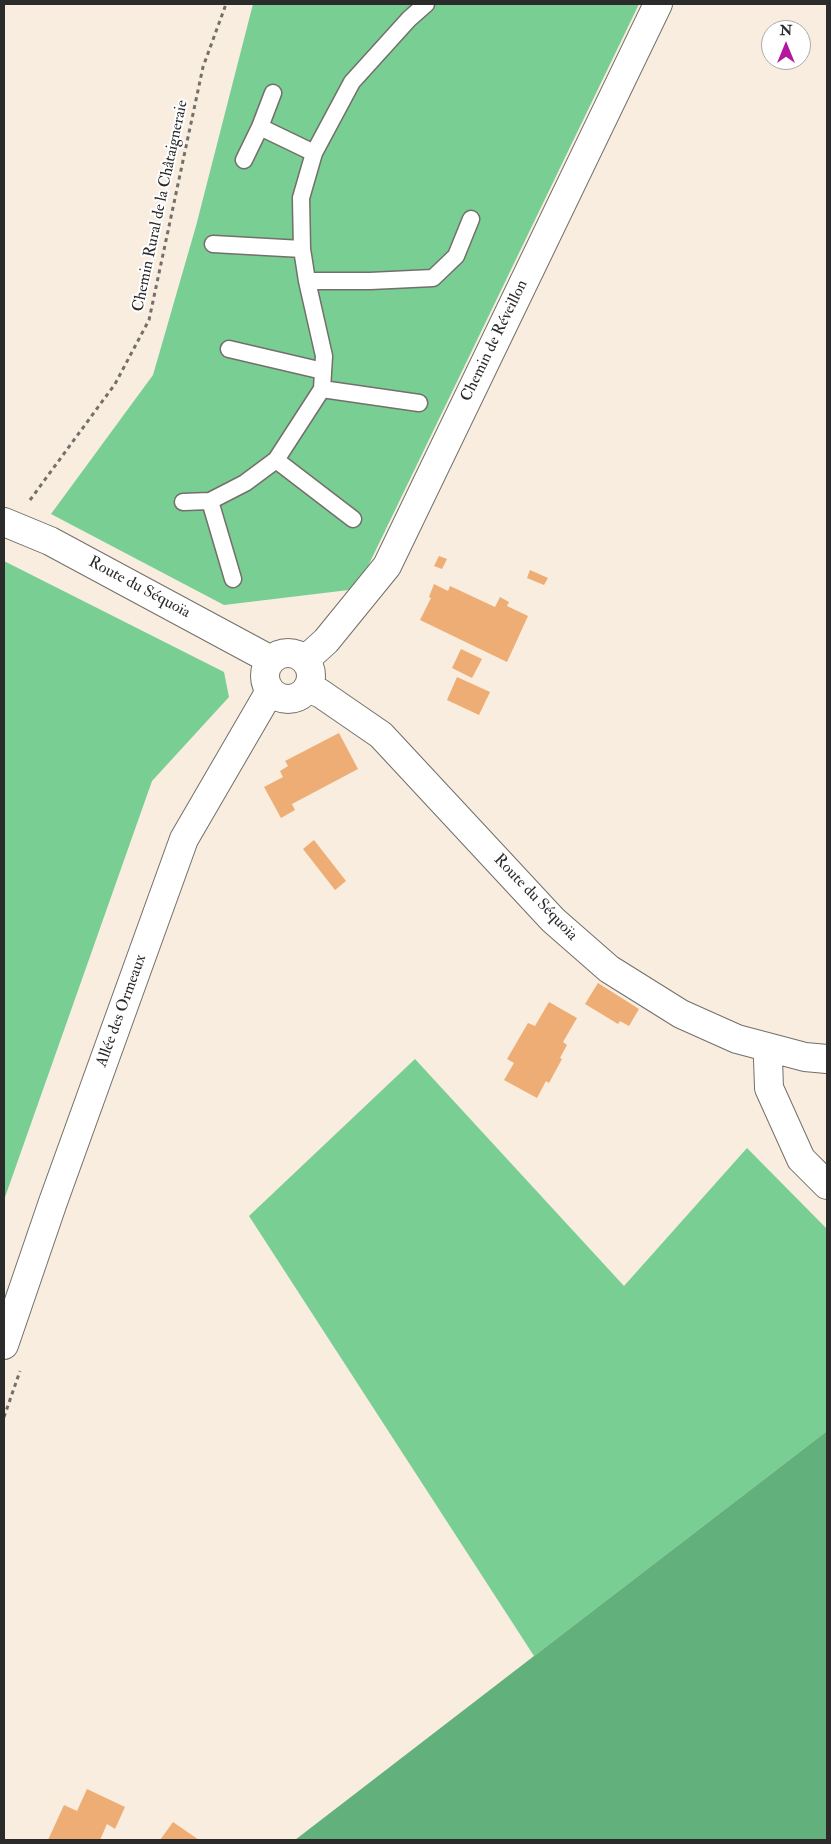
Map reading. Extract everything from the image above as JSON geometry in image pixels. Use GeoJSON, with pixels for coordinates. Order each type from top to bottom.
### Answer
{"type":"FeatureCollection","features":[{"type":"Feature","properties":{"kind":"street","name":"Chemin de Réveillon"},"geometry":{"type":"LineString","coordinates":[[305,660],[326,641],[387,566],[658,4]]}},
{"type":"Feature","properties":{"kind":"street","name":"Route du Séquoïa"},"geometry":{"type":"LineString","coordinates":[[8,524],[50,541],[271,660]]}},
{"type":"Feature","properties":{"kind":"street"},"geometry":{"type":"LineString","coordinates":[[291,653],[299,655],[305,660],[311,677],[307,689],[301,695],[285,699],[270,691],[264,675],[266,667],[271,660],[277,655],[291,653]]}},
{"type":"Feature","properties":{"kind":"street","name":"Route du Séquoïa"},"geometry":{"type":"LineString","coordinates":[[307,689],[320,693],[381,735],[553,920],[610,969],[682,1014],[737,1039],[805,1057],[827,1059]]}},
{"type":"Feature","properties":{"kind":"street","name":"Allée des Ormeaux"},"geometry":{"type":"LineString","coordinates":[[4,1345],[53,1202],[184,838],[270,691]]}},
{"type":"Feature","properties":{"kind":"street"},"geometry":{"type":"LineString","coordinates":[[771,1048],[768,1059],[769,1088],[801,1159],[827,1185]]}},
{"type":"Feature","properties":{"kind":"lane"},"geometry":{"type":"LineString","coordinates":[[183,502],[210,501],[245,483],[276,460],[322,389],[324,356],[307,282],[302,249],[301,198],[314,153],[352,82],[409,19],[426,4]]}},
{"type":"Feature","properties":{"kind":"lane"},"geometry":{"type":"LineString","coordinates":[[244,160],[260,127],[273,93]]}},
{"type":"Feature","properties":{"kind":"lane"},"geometry":{"type":"LineString","coordinates":[[260,127],[314,153]]}},
{"type":"Feature","properties":{"kind":"lane"},"geometry":{"type":"LineString","coordinates":[[307,282],[370,282],[433,278],[456,256],[471,219]]}},
{"type":"Feature","properties":{"kind":"lane"},"geometry":{"type":"LineString","coordinates":[[214,244],[302,249]]}},
{"type":"Feature","properties":{"kind":"lane"},"geometry":{"type":"LineString","coordinates":[[230,349],[323,371]]}},
{"type":"Feature","properties":{"kind":"lane"},"geometry":{"type":"LineString","coordinates":[[322,389],[419,403]]}},
{"type":"Feature","properties":{"kind":"lane"},"geometry":{"type":"LineString","coordinates":[[276,460],[353,519]]}},
{"type":"Feature","properties":{"kind":"lane"},"geometry":{"type":"LineString","coordinates":[[210,501],[233,579]]}},
{"type":"Feature","properties":{"kind":"path","name":"Chemin Rural de la Châtaigneraie"},"geometry":{"type":"LineString","coordinates":[[8,524],[115,384],[149,320],[203,67],[226,4]]}},
{"type":"Feature","properties":{"kind":"green space"},"geometry":{"type":"Polygon","coordinates":[[[253,4],[639,4],[357,589],[224,605],[51,514],[153,375],[196,226],[253,4]]]}},
{"type":"Feature","properties":{"kind":"green space"},"geometry":{"type":"Polygon","coordinates":[[[4,561],[224,672],[229,697],[152,781],[4,1200],[4,561]]]}},
{"type":"Feature","properties":{"kind":"green space"},"geometry":{"type":"Polygon","coordinates":[[[415,1059],[624,1286],[747,1148],[827,1229],[827,1431],[534,1656],[249,1216],[415,1059]]]}},
{"type":"Feature","properties":{"kind":"green space"},"geometry":{"type":"Polygon","coordinates":[[[827,1431],[827,1840],[295,1840],[534,1656],[827,1431]]]}},
{"type":"Feature","properties":{"kind":"building"},"geometry":{"type":"Polygon","coordinates":[[[439,556],[447,559],[442,569],[434,566],[439,556]]]}},
{"type":"Feature","properties":{"kind":"building"},"geometry":{"type":"Polygon","coordinates":[[[530,570],[548,578],[544,585],[527,578],[530,570]]]}},
{"type":"Feature","properties":{"kind":"building"},"geometry":{"type":"Polygon","coordinates":[[[434,584],[448,591],[450,586],[495,607],[500,597],[509,602],[507,606],[528,616],[507,662],[420,620],[431,598],[429,597],[434,584]]]}},
{"type":"Feature","properties":{"kind":"building"},"geometry":{"type":"Polygon","coordinates":[[[461,649],[482,659],[472,678],[452,668],[461,649]]]}},
{"type":"Feature","properties":{"kind":"building"},"geometry":{"type":"Polygon","coordinates":[[[457,677],[490,692],[479,715],[447,700],[457,677]]]}},
{"type":"Feature","properties":{"kind":"building"},"geometry":{"type":"Polygon","coordinates":[[[339,733],[358,769],[292,804],[295,810],[281,818],[264,787],[283,777],[280,771],[288,766],[285,761],[339,733]]]}},
{"type":"Feature","properties":{"kind":"building"},"geometry":{"type":"Polygon","coordinates":[[[314,840],[346,881],[335,890],[303,849],[314,840]]]}},
{"type":"Feature","properties":{"kind":"building"},"geometry":{"type":"Polygon","coordinates":[[[598,983],[639,1009],[629,1026],[620,1021],[618,1024],[585,1004],[598,983]]]}},
{"type":"Feature","properties":{"kind":"building"},"geometry":{"type":"Polygon","coordinates":[[[549,1002],[577,1018],[563,1042],[567,1045],[560,1058],[562,1059],[549,1083],[546,1081],[537,1098],[504,1080],[514,1063],[507,1059],[528,1023],[535,1026],[549,1002]]]}},
{"type":"Feature","properties":{"kind":"building"},"geometry":{"type":"Polygon","coordinates":[[[87,1789],[125,1807],[115,1829],[107,1824],[100,1840],[48,1840],[64,1805],[77,1811],[87,1789]]]}},
{"type":"Feature","properties":{"kind":"building"},"geometry":{"type":"Polygon","coordinates":[[[173,1822],[199,1840],[160,1840],[173,1822]]]}}]}
